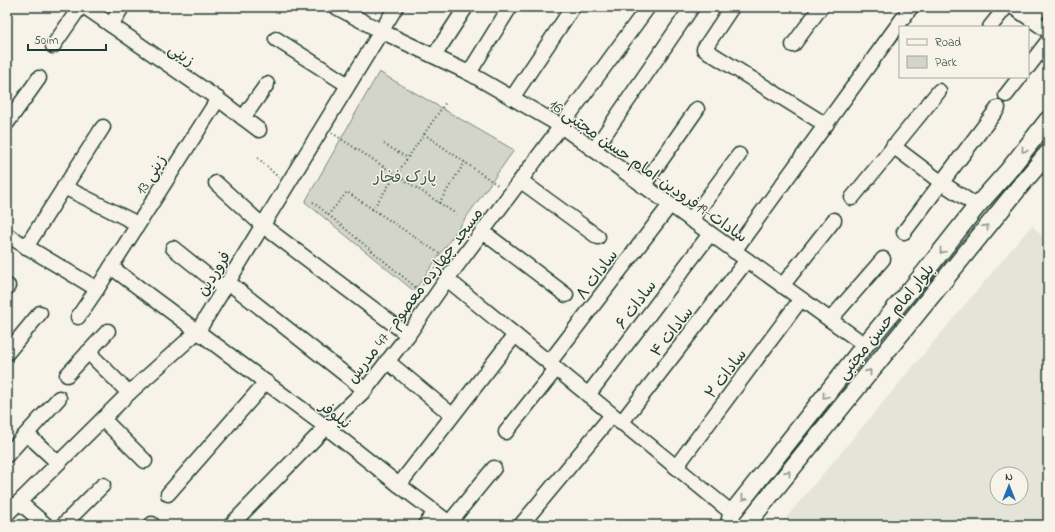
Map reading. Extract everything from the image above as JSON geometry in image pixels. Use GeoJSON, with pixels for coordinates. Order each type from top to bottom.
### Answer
{"type":"FeatureCollection","features":[{"type":"Feature","properties":{"kind":"main road","name":"بلوار امام حسن مجتبی"},"geometry":{"type":"LineString","coordinates":[[730,519],[865,345],[1048,120]]}},
{"type":"Feature","properties":{"kind":"main road","name":"بلوار امام حسن مجتبی"},"geometry":{"type":"LineString","coordinates":[[746,525],[1048,153]]}},
{"type":"Feature","properties":{"kind":"street"},"geometry":{"type":"LineString","coordinates":[[53,46],[80,7]]}},
{"type":"Feature","properties":{"kind":"street","name":"زینی"},"geometry":{"type":"LineString","coordinates":[[85,7],[218,99],[259,130]]}},
{"type":"Feature","properties":{"kind":"street"},"geometry":{"type":"LineString","coordinates":[[111,25],[122,7]]}},
{"type":"Feature","properties":{"kind":"street","name":"سادات-19فرودین-امام حسن مجتبی 16"},"geometry":{"type":"LineString","coordinates":[[336,7],[381,31],[469,73],[562,126],[865,345]]}},
{"type":"Feature","properties":{"kind":"street","name":"فروردین"},"geometry":{"type":"LineString","coordinates":[[7,514],[129,393],[198,331],[396,7]]}},
{"type":"Feature","properties":{"kind":"street"},"geometry":{"type":"LineString","coordinates":[[434,56],[466,7]]}},
{"type":"Feature","properties":{"kind":"street"},"geometry":{"type":"LineString","coordinates":[[469,73],[510,7]]}},
{"type":"Feature","properties":{"kind":"street"},"geometry":{"type":"LineString","coordinates":[[512,98],[573,7]]}},
{"type":"Feature","properties":{"kind":"street","name":"مسجد چهارده معصوم- 47 مدرس"},"geometry":{"type":"LineString","coordinates":[[231,525],[326,427],[365,390],[408,335],[447,279],[562,126],[648,7]]}},
{"type":"Feature","properties":{"kind":"street"},"geometry":{"type":"LineString","coordinates":[[594,150],[692,7]]}},
{"type":"Feature","properties":{"kind":"street"},"geometry":{"type":"LineString","coordinates":[[732,7],[704,50],[826,125]]}},
{"type":"Feature","properties":{"kind":"street"},"geometry":{"type":"LineString","coordinates":[[793,45],[821,7]]}},
{"type":"Feature","properties":{"kind":"street"},"geometry":{"type":"LineString","coordinates":[[734,251],[911,7]]}},
{"type":"Feature","properties":{"kind":"street"},"geometry":{"type":"LineString","coordinates":[[991,26],[1006,7]]}},
{"type":"Feature","properties":{"kind":"street"},"geometry":{"type":"LineString","coordinates":[[1012,7],[1048,31]]}},
{"type":"Feature","properties":{"kind":"street"},"geometry":{"type":"LineString","coordinates":[[1032,20],[1041,7]]}},
{"type":"Feature","properties":{"kind":"street"},"geometry":{"type":"LineString","coordinates":[[276,39],[348,85]]}},
{"type":"Feature","properties":{"kind":"street"},"geometry":{"type":"LineString","coordinates":[[1029,66],[1048,42]]}},
{"type":"Feature","properties":{"kind":"street"},"geometry":{"type":"LineString","coordinates":[[7,123],[39,78]]}},
{"type":"Feature","properties":{"kind":"street"},"geometry":{"type":"LineString","coordinates":[[1006,95],[1019,78]]}},
{"type":"Feature","properties":{"kind":"street"},"geometry":{"type":"LineString","coordinates":[[243,118],[267,84]]}},
{"type":"Feature","properties":{"kind":"street"},"geometry":{"type":"LineString","coordinates":[[852,198],[939,91]]}},
{"type":"Feature","properties":{"kind":"street","name":"زینی 13"},"geometry":{"type":"LineString","coordinates":[[78,318],[218,99]]}},
{"type":"Feature","properties":{"kind":"street"},"geometry":{"type":"LineString","coordinates":[[904,232],[998,108]]}},
{"type":"Feature","properties":{"kind":"street"},"geometry":{"type":"LineString","coordinates":[[643,186],[697,109]]}},
{"type":"Feature","properties":{"kind":"street"},"geometry":{"type":"LineString","coordinates":[[26,247],[103,127]]}},
{"type":"Feature","properties":{"kind":"street"},"geometry":{"type":"LineString","coordinates":[[893,146],[942,183],[977,206]]}},
{"type":"Feature","properties":{"kind":"street"},"geometry":{"type":"LineString","coordinates":[[691,220],[739,154]]}},
{"type":"Feature","properties":{"kind":"street"},"geometry":{"type":"LineString","coordinates":[[520,181],[598,237]]}},
{"type":"Feature","properties":{"kind":"street"},"geometry":{"type":"LineString","coordinates":[[216,183],[262,226],[408,335]]}},
{"type":"Feature","properties":{"kind":"street"},"geometry":{"type":"LineString","coordinates":[[64,187],[138,224]]}},
{"type":"Feature","properties":{"kind":"street","name":"سادات ۸"},"geometry":{"type":"LineString","coordinates":[[506,432],[670,205]]}},
{"type":"Feature","properties":{"kind":"street"},"geometry":{"type":"LineString","coordinates":[[782,286],[834,220]]}},
{"type":"Feature","properties":{"kind":"street"},"geometry":{"type":"LineString","coordinates":[[483,232],[566,295]]}},
{"type":"Feature","properties":{"kind":"street","name":"سادات ۶"},"geometry":{"type":"LineString","coordinates":[[588,395],[710,234]]}},
{"type":"Feature","properties":{"kind":"street"},"geometry":{"type":"LineString","coordinates":[[7,235],[97,289]]}},
{"type":"Feature","properties":{"kind":"street"},"geometry":{"type":"LineString","coordinates":[[173,248],[365,390]]}},
{"type":"Feature","properties":{"kind":"street"},"geometry":{"type":"LineString","coordinates":[[830,320],[883,259]]}},
{"type":"Feature","properties":{"kind":"street","name":"سادات ۴"},"geometry":{"type":"LineString","coordinates":[[521,525],[617,419],[747,260]]}},
{"type":"Feature","properties":{"kind":"street","name":"نیلوفر"},"geometry":{"type":"LineString","coordinates":[[111,267],[326,427],[450,524]]}},
{"type":"Feature","properties":{"kind":"street"},"geometry":{"type":"LineString","coordinates":[[447,279],[676,467],[730,519]]}},
{"type":"Feature","properties":{"kind":"street","name":"سادات ۲"},"geometry":{"type":"LineString","coordinates":[[676,467],[801,299]]}},
{"type":"Feature","properties":{"kind":"street"},"geometry":{"type":"LineString","coordinates":[[7,353],[40,313]]}},
{"type":"Feature","properties":{"kind":"street"},"geometry":{"type":"LineString","coordinates":[[67,374],[108,331]]}},
{"type":"Feature","properties":{"kind":"street"},"geometry":{"type":"LineString","coordinates":[[399,485],[515,335]]}},
{"type":"Feature","properties":{"kind":"street"},"geometry":{"type":"LineString","coordinates":[[88,352],[129,393]]}},
{"type":"Feature","properties":{"kind":"street"},"geometry":{"type":"LineString","coordinates":[[387,361],[452,415]]}},
{"type":"Feature","properties":{"kind":"street"},"geometry":{"type":"LineString","coordinates":[[168,494],[266,382]]}},
{"type":"Feature","properties":{"kind":"street"},"geometry":{"type":"LineString","coordinates":[[7,456],[59,398]]}},
{"type":"Feature","properties":{"kind":"street"},"geometry":{"type":"LineString","coordinates":[[103,419],[145,461]]}},
{"type":"Feature","properties":{"kind":"street"},"geometry":{"type":"LineString","coordinates":[[26,434],[58,463]]}},
{"type":"Feature","properties":{"kind":"street"},"geometry":{"type":"LineString","coordinates":[[450,524],[494,468]]}},
{"type":"Feature","properties":{"kind":"street"},"geometry":{"type":"LineString","coordinates":[[63,525],[103,485]]}},
{"type":"Feature","properties":{"kind":"street"},"geometry":{"type":"LineString","coordinates":[[19,502],[46,525]]}},
{"type":"Feature","properties":{"kind":"street"},"geometry":{"type":"LineString","coordinates":[[425,525],[436,513]]}},
{"type":"Feature","properties":{"kind":"path"},"geometry":{"type":"LineString","coordinates":[[372,210],[446,102]]}},
{"type":"Feature","properties":{"kind":"path"},"geometry":{"type":"LineString","coordinates":[[323,126],[458,215]]}},
{"type":"Feature","properties":{"kind":"path"},"geometry":{"type":"LineString","coordinates":[[424,134],[499,186]]}},
{"type":"Feature","properties":{"kind":"path"},"geometry":{"type":"LineString","coordinates":[[384,144],[408,158]]}},
{"type":"Feature","properties":{"kind":"path"},"geometry":{"type":"LineString","coordinates":[[258,158],[287,186]]}},
{"type":"Feature","properties":{"kind":"path"},"geometry":{"type":"LineString","coordinates":[[439,203],[465,162]]}},
{"type":"Feature","properties":{"kind":"path"},"geometry":{"type":"LineString","coordinates":[[313,202],[328,215],[419,290],[443,256],[347,192],[328,215]]}},
{"type":"Feature","properties":{"kind":"shaded area"},"geometry":{"type":"Polygon","coordinates":[[[1032,225],[1048,243],[1048,525],[780,525],[1032,225]]]}},
{"type":"Feature","properties":{"kind":"green space","name":"پارک فخار"},"geometry":{"type":"Polygon","coordinates":[[[379,72],[514,150],[414,291],[305,202],[379,72]]]}}]}
